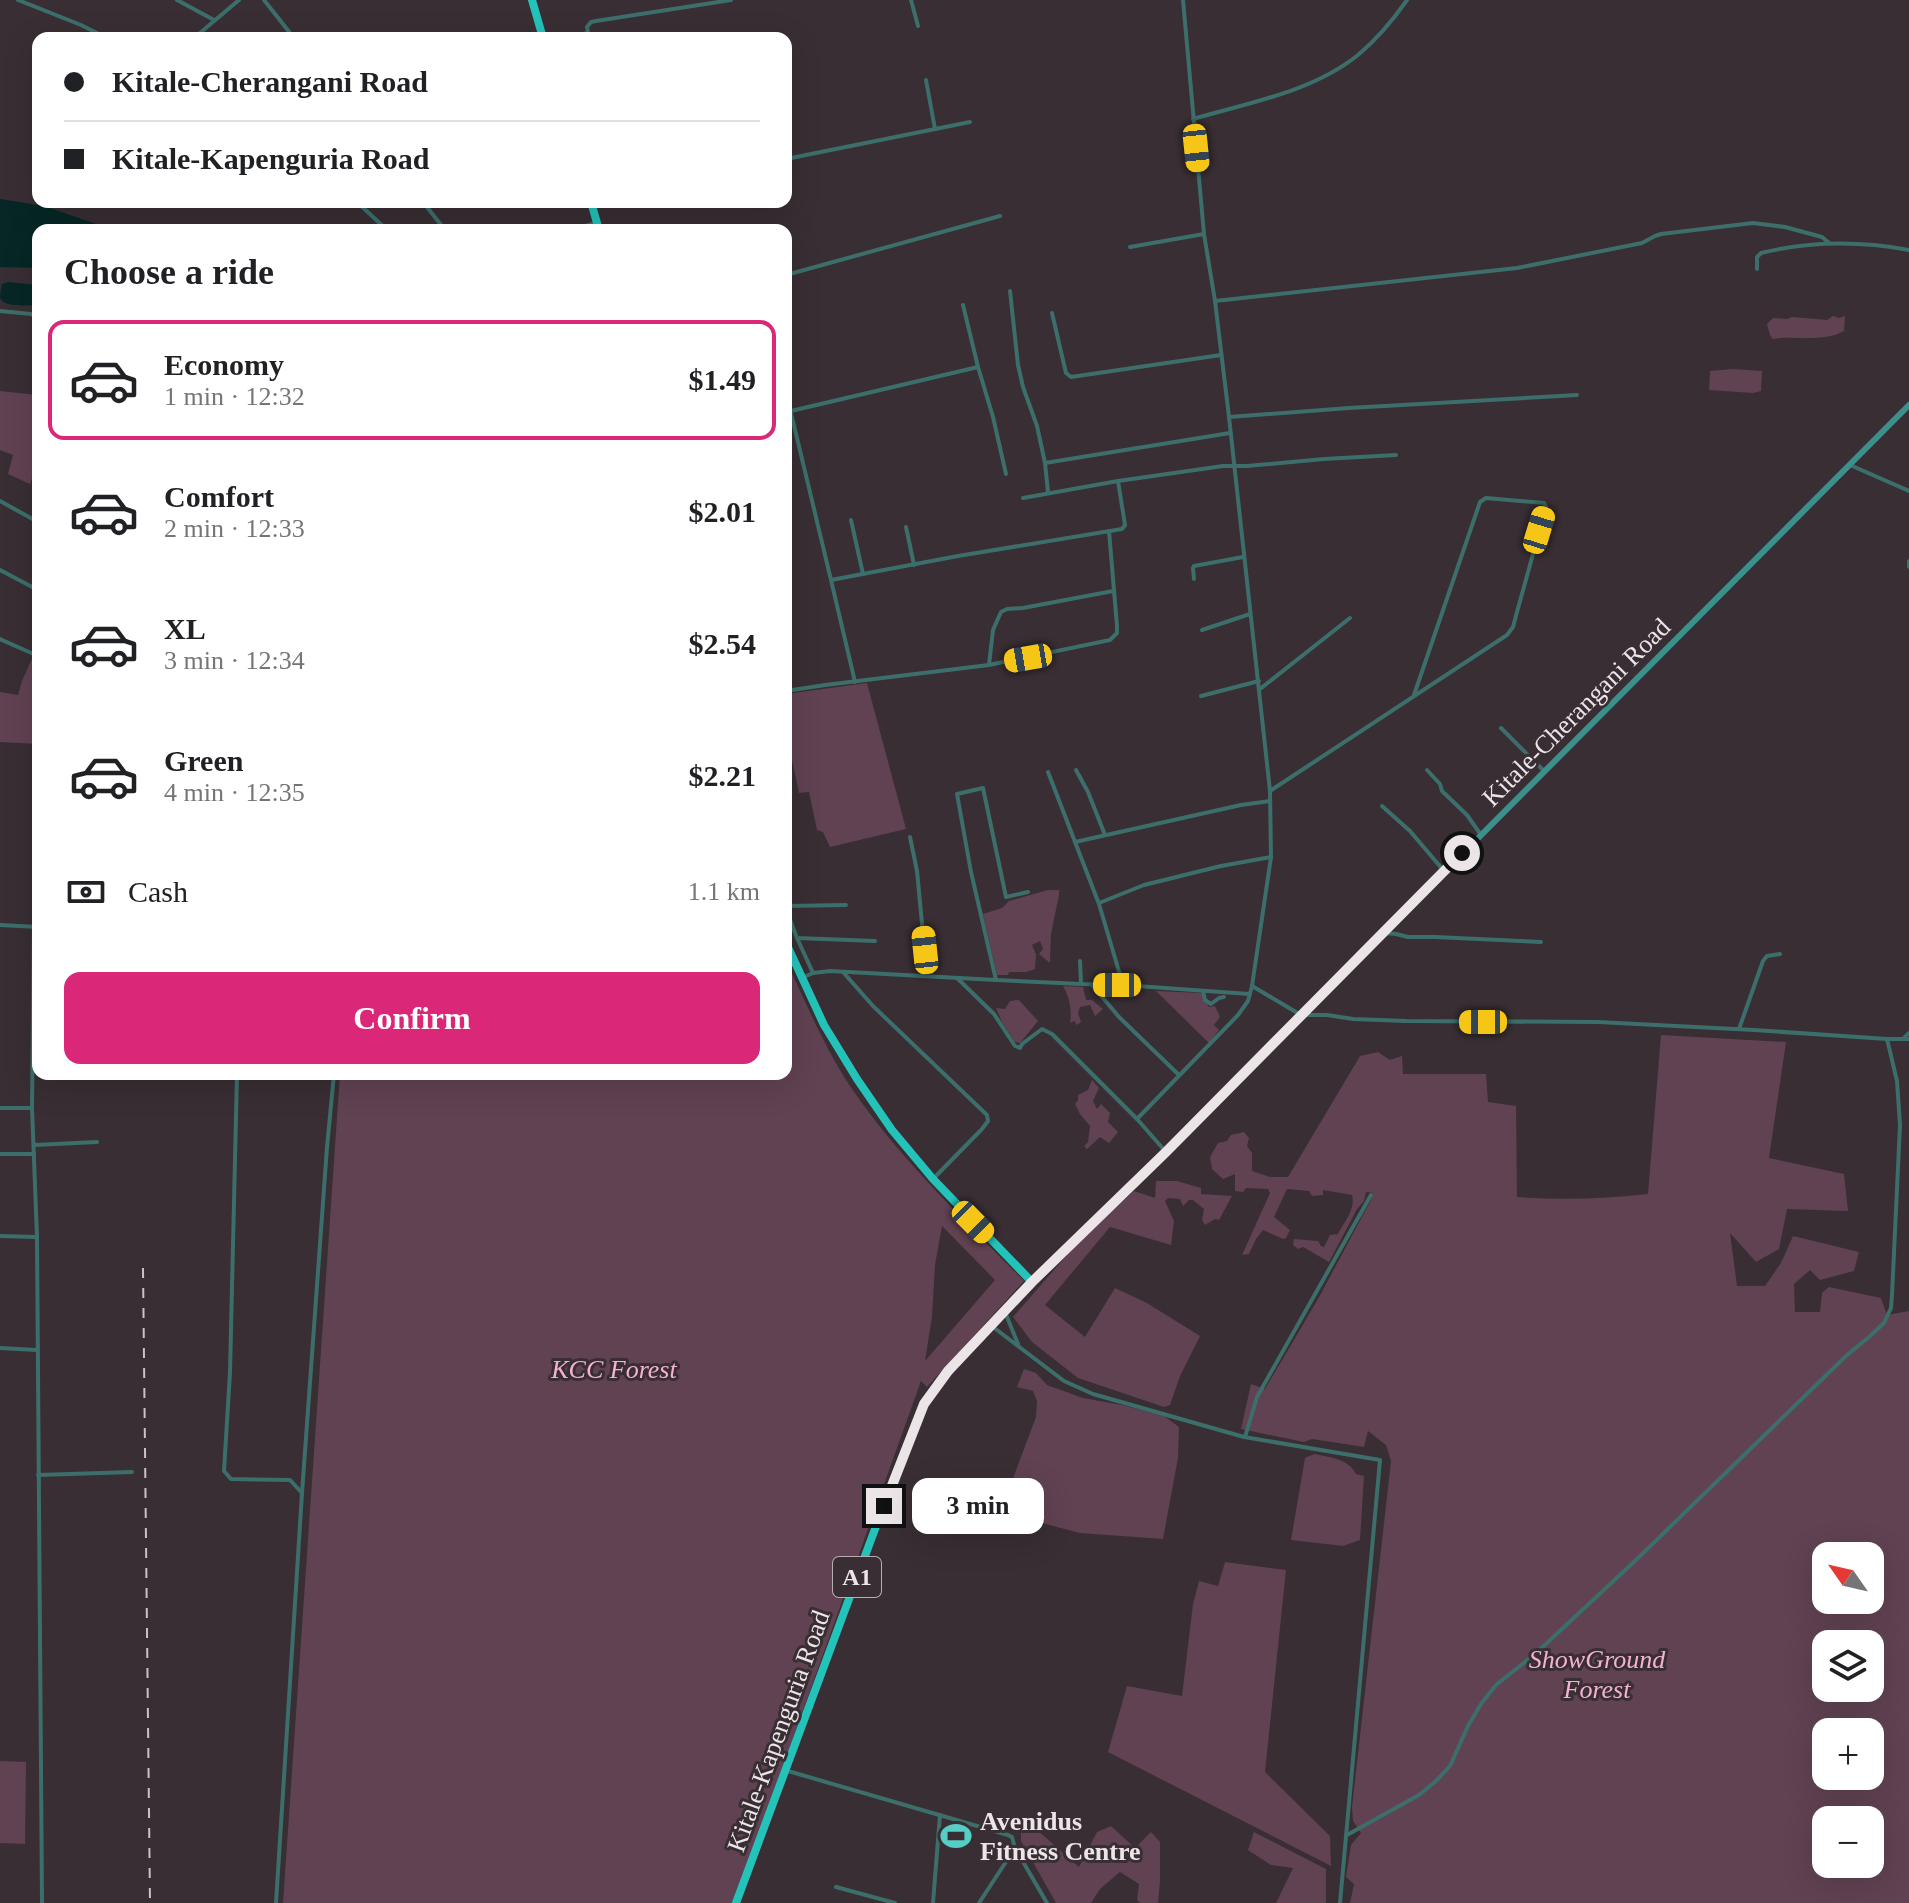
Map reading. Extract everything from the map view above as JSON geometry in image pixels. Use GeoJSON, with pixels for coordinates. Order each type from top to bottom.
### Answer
{"type":"FeatureCollection","features":[{"type":"Feature","properties":{"kind":"highway"},"geometry":{"type":"LineString","coordinates":[[532,0],[541,32]]}},
{"type":"Feature","properties":{"kind":"highway"},"geometry":{"type":"LineString","coordinates":[[792,956],[824,1025],[892,1130],[933,1179],[1032,1282]]}},
{"type":"Feature","properties":{"kind":"highway","name":"Kitale-Kapenguria Road"},"geometry":{"type":"LineString","coordinates":[[736,1903],[924,1404],[948,1371],[1032,1282]]}},
{"type":"Feature","properties":{"kind":"main road","name":"Kitale-Cherangani Road"},"geometry":{"type":"LineString","coordinates":[[1032,1282],[1166,1152],[1909,405]]}},
{"type":"Feature","properties":{"kind":"street"},"geometry":{"type":"LineString","coordinates":[[18,0],[95,32]]}},
{"type":"Feature","properties":{"kind":"street"},"geometry":{"type":"LineString","coordinates":[[177,0],[214,20]]}},
{"type":"Feature","properties":{"kind":"street"},"geometry":{"type":"LineString","coordinates":[[201,32],[239,0]]}},
{"type":"Feature","properties":{"kind":"street"},"geometry":{"type":"LineString","coordinates":[[264,0],[289,32]]}},
{"type":"Feature","properties":{"kind":"street"},"geometry":{"type":"LineString","coordinates":[[588,32],[591,22],[731,0]]}},
{"type":"Feature","properties":{"kind":"street"},"geometry":{"type":"LineString","coordinates":[[911,0],[918,26]]}},
{"type":"Feature","properties":{"kind":"street"},"geometry":{"type":"LineString","coordinates":[[1137,1119],[1248,1001],[1271,857],[1270,791],[1260,689],[1215,301],[1204,234],[1183,0]]}},
{"type":"Feature","properties":{"kind":"street"},"geometry":{"type":"LineString","coordinates":[[1193,119],[1287,92],[1333,71],[1359,54],[1378,36],[1407,0]]}},
{"type":"Feature","properties":{"kind":"street"},"geometry":{"type":"LineString","coordinates":[[926,80],[935,129]]}},
{"type":"Feature","properties":{"kind":"street"},"geometry":{"type":"LineString","coordinates":[[792,158],[970,122]]}},
{"type":"Feature","properties":{"kind":"street"},"geometry":{"type":"LineString","coordinates":[[363,208],[381,224]]}},
{"type":"Feature","properties":{"kind":"street"},"geometry":{"type":"LineString","coordinates":[[428,208],[440,224]]}},
{"type":"Feature","properties":{"kind":"street"},"geometry":{"type":"LineString","coordinates":[[792,273],[1000,216]]}},
{"type":"Feature","properties":{"kind":"street"},"geometry":{"type":"LineString","coordinates":[[1215,301],[1517,268],[1642,243],[1661,234],[1753,223],[1785,227],[1822,237],[1829,243]]}},
{"type":"Feature","properties":{"kind":"street"},"geometry":{"type":"LineString","coordinates":[[1130,247],[1204,234]]}},
{"type":"Feature","properties":{"kind":"street"},"geometry":{"type":"LineString","coordinates":[[1757,269],[1757,257],[1761,253],[1829,243],[1909,250]]}},
{"type":"Feature","properties":{"kind":"street"},"geometry":{"type":"LineString","coordinates":[[1010,291],[1018,365],[1037,426],[1049,493]]}},
{"type":"Feature","properties":{"kind":"street"},"geometry":{"type":"LineString","coordinates":[[963,305],[1006,474]]}},
{"type":"Feature","properties":{"kind":"street"},"geometry":{"type":"LineString","coordinates":[[0,311],[32,315]]}},
{"type":"Feature","properties":{"kind":"street"},"geometry":{"type":"LineString","coordinates":[[1052,313],[1066,373],[1071,377],[1221,355]]}},
{"type":"Feature","properties":{"kind":"street"},"geometry":{"type":"LineString","coordinates":[[792,411],[978,367]]}},
{"type":"Feature","properties":{"kind":"street"},"geometry":{"type":"LineString","coordinates":[[1229,417],[1577,395]]}},
{"type":"Feature","properties":{"kind":"street"},"geometry":{"type":"LineString","coordinates":[[792,415],[855,682]]}},
{"type":"Feature","properties":{"kind":"street"},"geometry":{"type":"LineString","coordinates":[[1045,463],[1230,433]]}},
{"type":"Feature","properties":{"kind":"street"},"geometry":{"type":"LineString","coordinates":[[1023,498],[1223,466],[1396,455]]}},
{"type":"Feature","properties":{"kind":"street"},"geometry":{"type":"LineString","coordinates":[[1850,465],[1909,491]]}},
{"type":"Feature","properties":{"kind":"street"},"geometry":{"type":"LineString","coordinates":[[831,580],[1122,529],[1125,525],[1118,481]]}},
{"type":"Feature","properties":{"kind":"street"},"geometry":{"type":"LineString","coordinates":[[1270,791],[1414,695],[1510,631],[1546,507],[1544,503],[1486,498],[1480,502],[1414,695]]}},
{"type":"Feature","properties":{"kind":"street"},"geometry":{"type":"LineString","coordinates":[[0,501],[32,519]]}},
{"type":"Feature","properties":{"kind":"street"},"geometry":{"type":"LineString","coordinates":[[851,520],[863,574]]}},
{"type":"Feature","properties":{"kind":"street"},"geometry":{"type":"LineString","coordinates":[[906,527],[914,565]]}},
{"type":"Feature","properties":{"kind":"street"},"geometry":{"type":"LineString","coordinates":[[792,690],[989,665],[1110,640],[1115,637],[1117,626],[1109,531]]}},
{"type":"Feature","properties":{"kind":"street"},"geometry":{"type":"LineString","coordinates":[[1194,579],[1193,568],[1196,565],[1243,557]]}},
{"type":"Feature","properties":{"kind":"street"},"geometry":{"type":"LineString","coordinates":[[0,570],[32,587]]}},
{"type":"Feature","properties":{"kind":"street"},"geometry":{"type":"LineString","coordinates":[[989,665],[993,630],[1001,612],[1113,591]]}},
{"type":"Feature","properties":{"kind":"street"},"geometry":{"type":"LineString","coordinates":[[1202,630],[1250,614]]}},
{"type":"Feature","properties":{"kind":"street"},"geometry":{"type":"LineString","coordinates":[[1260,689],[1350,618]]}},
{"type":"Feature","properties":{"kind":"street"},"geometry":{"type":"LineString","coordinates":[[0,639],[32,653]]}},
{"type":"Feature","properties":{"kind":"street"},"geometry":{"type":"LineString","coordinates":[[1201,696],[1259,681]]}},
{"type":"Feature","properties":{"kind":"street"},"geometry":{"type":"LineString","coordinates":[[1501,728],[1545,772]]}},
{"type":"Feature","properties":{"kind":"street"},"geometry":{"type":"LineString","coordinates":[[1076,770],[1105,835]]}},
{"type":"Feature","properties":{"kind":"street"},"geometry":{"type":"LineString","coordinates":[[1427,770],[1481,835]]}},
{"type":"Feature","properties":{"kind":"street"},"geometry":{"type":"LineString","coordinates":[[1048,772],[1099,903],[1123,985]]}},
{"type":"Feature","properties":{"kind":"street"},"geometry":{"type":"LineString","coordinates":[[996,980],[957,794],[983,788],[1006,897],[1028,892]]}},
{"type":"Feature","properties":{"kind":"street"},"geometry":{"type":"LineString","coordinates":[[1075,842],[1270,801]]}},
{"type":"Feature","properties":{"kind":"street"},"geometry":{"type":"LineString","coordinates":[[1382,806],[1410,831],[1444,871]]}},
{"type":"Feature","properties":{"kind":"street"},"geometry":{"type":"LineString","coordinates":[[910,837],[917,871],[927,976]]}},
{"type":"Feature","properties":{"kind":"street"},"geometry":{"type":"LineString","coordinates":[[1099,903],[1144,885],[1271,857]]}},
{"type":"Feature","properties":{"kind":"street"},"geometry":{"type":"LineString","coordinates":[[792,908],[846,905]]}},
{"type":"Feature","properties":{"kind":"street"},"geometry":{"type":"LineString","coordinates":[[792,924],[813,973]]}},
{"type":"Feature","properties":{"kind":"street"},"geometry":{"type":"LineString","coordinates":[[0,925],[32,926]]}},
{"type":"Feature","properties":{"kind":"street"},"geometry":{"type":"LineString","coordinates":[[1383,933],[1408,937],[1541,942]]}},
{"type":"Feature","properties":{"kind":"street"},"geometry":{"type":"LineString","coordinates":[[797,938],[875,941]]}},
{"type":"Feature","properties":{"kind":"street"},"geometry":{"type":"LineString","coordinates":[[1739,1029],[1763,961],[1767,956],[1780,954]]}},
{"type":"Feature","properties":{"kind":"street"},"geometry":{"type":"LineString","coordinates":[[1080,961],[1081,984]]}},
{"type":"Feature","properties":{"kind":"street"},"geometry":{"type":"LineString","coordinates":[[843,972],[873,1006],[987,1115],[988,1121],[982,1129],[933,1179]]}},
{"type":"Feature","properties":{"kind":"street"},"geometry":{"type":"LineString","coordinates":[[802,978],[813,973],[843,972],[1250,994]]}},
{"type":"Feature","properties":{"kind":"street"},"geometry":{"type":"LineString","coordinates":[[957,978],[994,1014],[1015,1046],[1020,1048],[1040,1029],[1048,1030],[1166,1152]]}},
{"type":"Feature","properties":{"kind":"street"},"geometry":{"type":"LineString","coordinates":[[1092,985],[1119,1017],[1179,1075]]}},
{"type":"Feature","properties":{"kind":"street"},"geometry":{"type":"LineString","coordinates":[[1252,986],[1301,1015],[1406,1021],[1598,1022],[1887,1039],[1907,1037]]}},
{"type":"Feature","properties":{"kind":"street"},"geometry":{"type":"LineString","coordinates":[[1203,991],[1205,1000],[1211,1004],[1224,997]]}},
{"type":"Feature","properties":{"kind":"street"},"geometry":{"type":"LineString","coordinates":[[1347,1835],[1419,1795],[1435,1782],[1450,1766],[1468,1726],[1496,1685],[1534,1655],[1636,1560],[1847,1355],[1884,1323],[1891,1308],[1900,1125],[1897,1081],[1887,1039]]}},
{"type":"Feature","properties":{"kind":"street"},"geometry":{"type":"LineString","coordinates":[[33,1080],[37,1237],[42,1903]]}},
{"type":"Feature","properties":{"kind":"street"},"geometry":{"type":"LineString","coordinates":[[237,1080],[230,1372],[224,1471],[231,1479],[290,1480],[302,1493]]}},
{"type":"Feature","properties":{"kind":"street"},"geometry":{"type":"LineString","coordinates":[[276,1903],[325,1163],[333,1080]]}},
{"type":"Feature","properties":{"kind":"street"},"geometry":{"type":"LineString","coordinates":[[0,1108],[32,1108]]}},
{"type":"Feature","properties":{"kind":"street"},"geometry":{"type":"LineString","coordinates":[[34,1145],[97,1142]]}},
{"type":"Feature","properties":{"kind":"street"},"geometry":{"type":"LineString","coordinates":[[0,1154],[35,1154]]}},
{"type":"Feature","properties":{"kind":"street"},"geometry":{"type":"LineString","coordinates":[[1244,1437],[1257,1397],[1371,1195]]}},
{"type":"Feature","properties":{"kind":"street"},"geometry":{"type":"LineString","coordinates":[[0,1236],[37,1237]]}},
{"type":"Feature","properties":{"kind":"street"},"geometry":{"type":"LineString","coordinates":[[1005,1312],[1019,1346]]}},
{"type":"Feature","properties":{"kind":"street"},"geometry":{"type":"LineString","coordinates":[[992,1326],[1064,1381],[1093,1394],[1244,1437],[1380,1460],[1340,1903]]}},
{"type":"Feature","properties":{"kind":"street"},"geometry":{"type":"LineString","coordinates":[[0,1348],[37,1350]]}},
{"type":"Feature","properties":{"kind":"street"},"geometry":{"type":"LineString","coordinates":[[38,1475],[132,1472]]}},
{"type":"Feature","properties":{"kind":"street"},"geometry":{"type":"LineString","coordinates":[[786,1770],[1012,1837],[1015,1848],[1047,1903]]}},
{"type":"Feature","properties":{"kind":"street"},"geometry":{"type":"LineString","coordinates":[[933,1903],[940,1815]]}},
{"type":"Feature","properties":{"kind":"street"},"geometry":{"type":"LineString","coordinates":[[979,1903],[1015,1848]]}},
{"type":"Feature","properties":{"kind":"street"},"geometry":{"type":"LineString","coordinates":[[836,1887],[895,1903]]}},
{"type":"Feature","properties":{"kind":"green space"},"geometry":{"type":"Polygon","coordinates":[[[1833,316],[1845,316],[1844,331],[1827,337],[1773,339],[1767,324],[1773,318],[1827,320],[1833,316]]]}},
{"type":"Feature","properties":{"kind":"green space"},"geometry":{"type":"Polygon","coordinates":[[[1710,371],[1762,371],[1761,391],[1709,390],[1710,371]]]}},
{"type":"Feature","properties":{"kind":"green space"},"geometry":{"type":"Polygon","coordinates":[[[0,391],[32,394],[30,484],[8,474],[13,455],[0,450],[0,391]]]}},
{"type":"Feature","properties":{"kind":"green space"},"geometry":{"type":"Polygon","coordinates":[[[32,658],[32,744],[0,742],[0,692],[18,695],[32,658]]]}},
{"type":"Feature","properties":{"kind":"green space"},"geometry":{"type":"Polygon","coordinates":[[[867,683],[906,829],[830,847],[823,832],[817,830],[809,792],[799,793],[792,760],[792,693],[867,683]]]}},
{"type":"Feature","properties":{"kind":"green space"},"geometry":{"type":"Polygon","coordinates":[[[1059,890],[1051,934],[1050,963],[1039,954],[1043,949],[1040,941],[1032,945],[1036,954],[1035,969],[997,975],[983,914],[1002,908],[1009,901],[1059,890]]]}},
{"type":"Feature","properties":{"kind":"green space","name":"KCC Forest"},"geometry":{"type":"Polygon","coordinates":[[[792,973],[834,1060],[871,1115],[934,1189],[1024,1281],[927,1387],[921,1381],[734,1903],[283,1903],[340,1080],[792,1080],[792,973]],[[942,1226],[935,1265],[932,1317],[925,1361],[995,1280],[942,1226]]]}},
{"type":"Feature","properties":{"kind":"green space"},"geometry":{"type":"Polygon","coordinates":[[[1063,986],[1083,987],[1086,1000],[1092,1000],[1103,1009],[1095,1016],[1090,1005],[1080,1007],[1081,1022],[1077,1025],[1074,1021],[1070,1023],[1070,1004],[1063,986]]]}},
{"type":"Feature","properties":{"kind":"green space"},"geometry":{"type":"Polygon","coordinates":[[[1156,991],[1201,993],[1209,1007],[1215,1006],[1220,1017],[1214,1025],[1219,1030],[1209,1043],[1156,991]]]}},
{"type":"Feature","properties":{"kind":"green space"},"geometry":{"type":"Polygon","coordinates":[[[1019,1000],[1038,1021],[1020,1043],[1015,1042],[996,1008],[1005,1009],[1010,1001],[1019,1000]]]}},
{"type":"Feature","properties":{"kind":"green space","name":"ShowGround Forest"},"geometry":{"type":"Polygon","coordinates":[[[1661,1035],[1786,1042],[1769,1158],[1844,1174],[1848,1211],[1787,1209],[1779,1249],[1756,1262],[1730,1233],[1737,1286],[1765,1286],[1781,1263],[1793,1236],[1859,1252],[1854,1271],[1820,1280],[1810,1270],[1794,1284],[1795,1312],[1820,1312],[1822,1293],[1829,1287],[1881,1298],[1887,1315],[1909,1311],[1909,1903],[1350,1903],[1354,1884],[1346,1877],[1351,1845],[1361,1833],[1353,1821],[1352,1807],[1391,1461],[1386,1445],[1368,1431],[1364,1447],[1312,1439],[1304,1442],[1241,1429],[1251,1384],[1265,1389],[1318,1299],[1373,1193],[1366,1192],[1364,1201],[1329,1262],[1303,1247],[1298,1249],[1293,1245],[1294,1239],[1318,1241],[1324,1247],[1330,1235],[1338,1234],[1346,1220],[1351,1210],[1352,1195],[1323,1190],[1323,1195],[1312,1196],[1309,1191],[1287,1189],[1274,1217],[1290,1230],[1286,1238],[1263,1230],[1249,1254],[1242,1255],[1270,1193],[1268,1189],[1235,1191],[1235,1174],[1223,1179],[1212,1169],[1210,1157],[1218,1143],[1244,1132],[1249,1138],[1247,1146],[1252,1153],[1252,1171],[1270,1177],[1288,1177],[1360,1056],[1378,1052],[1390,1060],[1402,1056],[1403,1074],[1486,1074],[1488,1102],[1516,1106],[1517,1197],[1648,1194],[1661,1035]]]}},
{"type":"Feature","properties":{"kind":"green space"},"geometry":{"type":"Polygon","coordinates":[[[1092,1080],[1099,1088],[1093,1101],[1097,1109],[1101,1104],[1110,1113],[1108,1122],[1118,1132],[1109,1143],[1100,1137],[1087,1149],[1084,1146],[1088,1142],[1090,1126],[1075,1104],[1078,1095],[1088,1090],[1092,1080]]]}},
{"type":"Feature","properties":{"kind":"green space"},"geometry":{"type":"Polygon","coordinates":[[[1156,1181],[1177,1181],[1201,1188],[1201,1194],[1232,1196],[1219,1220],[1205,1225],[1202,1220],[1204,1209],[1193,1200],[1183,1206],[1180,1199],[1168,1198],[1165,1201],[1174,1221],[1171,1245],[1110,1227],[1045,1305],[1085,1337],[1115,1288],[1147,1303],[1200,1336],[1170,1405],[1164,1407],[1078,1378],[1032,1342],[1013,1317],[1081,1239],[1134,1191],[1155,1198],[1156,1181]]]}},
{"type":"Feature","properties":{"kind":"green space"},"geometry":{"type":"Polygon","coordinates":[[[1024,1369],[1036,1373],[1047,1385],[1083,1398],[1164,1416],[1179,1427],[1178,1458],[1163,1539],[1080,1533],[1003,1513],[1036,1417],[1037,1401],[1033,1391],[1017,1387],[1024,1369]]]}},
{"type":"Feature","properties":{"kind":"green space"},"geometry":{"type":"Polygon","coordinates":[[[1314,1454],[1344,1462],[1356,1474],[1364,1476],[1360,1540],[1343,1546],[1291,1540],[1305,1458],[1314,1454]]]}},
{"type":"Feature","properties":{"kind":"green space"},"geometry":{"type":"Polygon","coordinates":[[[1225,1562],[1286,1570],[1265,1772],[1330,1836],[1331,1866],[1108,1752],[1127,1686],[1182,1696],[1193,1604],[1199,1581],[1218,1586],[1225,1562]]]}},
{"type":"Feature","properties":{"kind":"green space"},"geometry":{"type":"Polygon","coordinates":[[[0,1761],[26,1762],[25,1844],[0,1843],[0,1761]]]}},
{"type":"Feature","properties":{"kind":"green space"},"geometry":{"type":"Polygon","coordinates":[[[1021,1826],[1036,1829],[1079,1867],[1097,1832],[1111,1826],[1135,1848],[1151,1832],[1160,1842],[1158,1903],[1140,1903],[1137,1900],[1139,1884],[1120,1872],[1100,1889],[1091,1903],[1056,1903],[1021,1841],[1021,1826]]]}},
{"type":"Feature","properties":{"kind":"green space"},"geometry":{"type":"Polygon","coordinates":[[[1254,1832],[1326,1869],[1326,1903],[1276,1903],[1293,1868],[1271,1865],[1248,1850],[1254,1832]]]}},
{"type":"Feature","properties":{"kind":"shaded area"},"geometry":{"type":"Polygon","coordinates":[[[0,199],[32,204],[32,208],[50,208],[96,224],[32,224],[32,268],[0,267],[0,199]]]}},
{"type":"Feature","properties":{"kind":"shaded area"},"geometry":{"type":"Polygon","coordinates":[[[2,284],[32,284],[32,305],[2,301],[2,284]]]}},
{"type":"Feature","properties":{"kind":"railway"},"geometry":{"type":"LineString","coordinates":[[143,1268],[150,1903]]}},
{"type":"Feature","properties":{"kind":"place","name":"Avenidus Fitness Centre"},"geometry":{"type":"Point","coordinates":[956,1836]}},
{"type":"Feature","properties":{"kind":"route"},"geometry":{"type":"LineString","coordinates":[[884,1506],[924,1404],[948,1371],[1032,1282],[1166,1152],[1462,853]]}}]}
